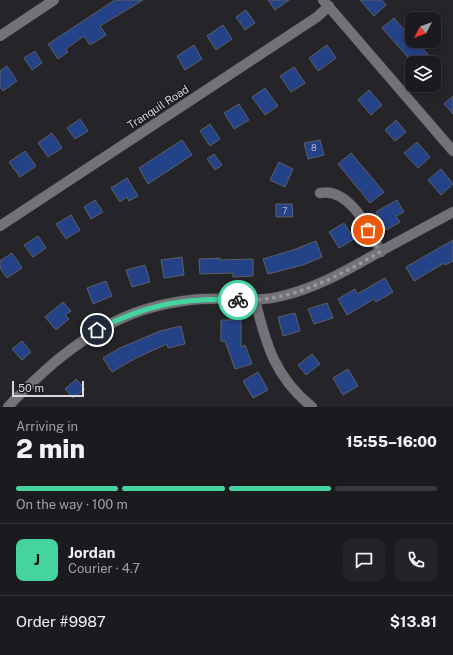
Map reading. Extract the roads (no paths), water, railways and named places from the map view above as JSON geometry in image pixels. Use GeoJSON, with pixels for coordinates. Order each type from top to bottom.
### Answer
{"type":"FeatureCollection","features":[{"type":"Feature","properties":{"kind":"street"},"geometry":{"type":"LineString","coordinates":[[0,36],[54,0]]}},
{"type":"Feature","properties":{"kind":"street"},"geometry":{"type":"LineString","coordinates":[[326,3],[453,151]]}},
{"type":"Feature","properties":{"kind":"street","name":"Tranquil Road"},"geometry":{"type":"LineString","coordinates":[[0,226],[317,17],[326,3]]}},
{"type":"Feature","properties":{"kind":"street"},"geometry":{"type":"LineString","coordinates":[[320,193],[335,193],[343,196],[362,220],[380,252]]}},
{"type":"Feature","properties":{"kind":"street"},"geometry":{"type":"LineString","coordinates":[[8,407],[29,385],[76,345],[97,330],[118,319],[157,305],[202,299],[255,300],[280,296],[326,282],[453,212]]}},
{"type":"Feature","properties":{"kind":"street"},"geometry":{"type":"LineString","coordinates":[[255,300],[265,340],[276,366],[290,386],[312,407]]}}]}
